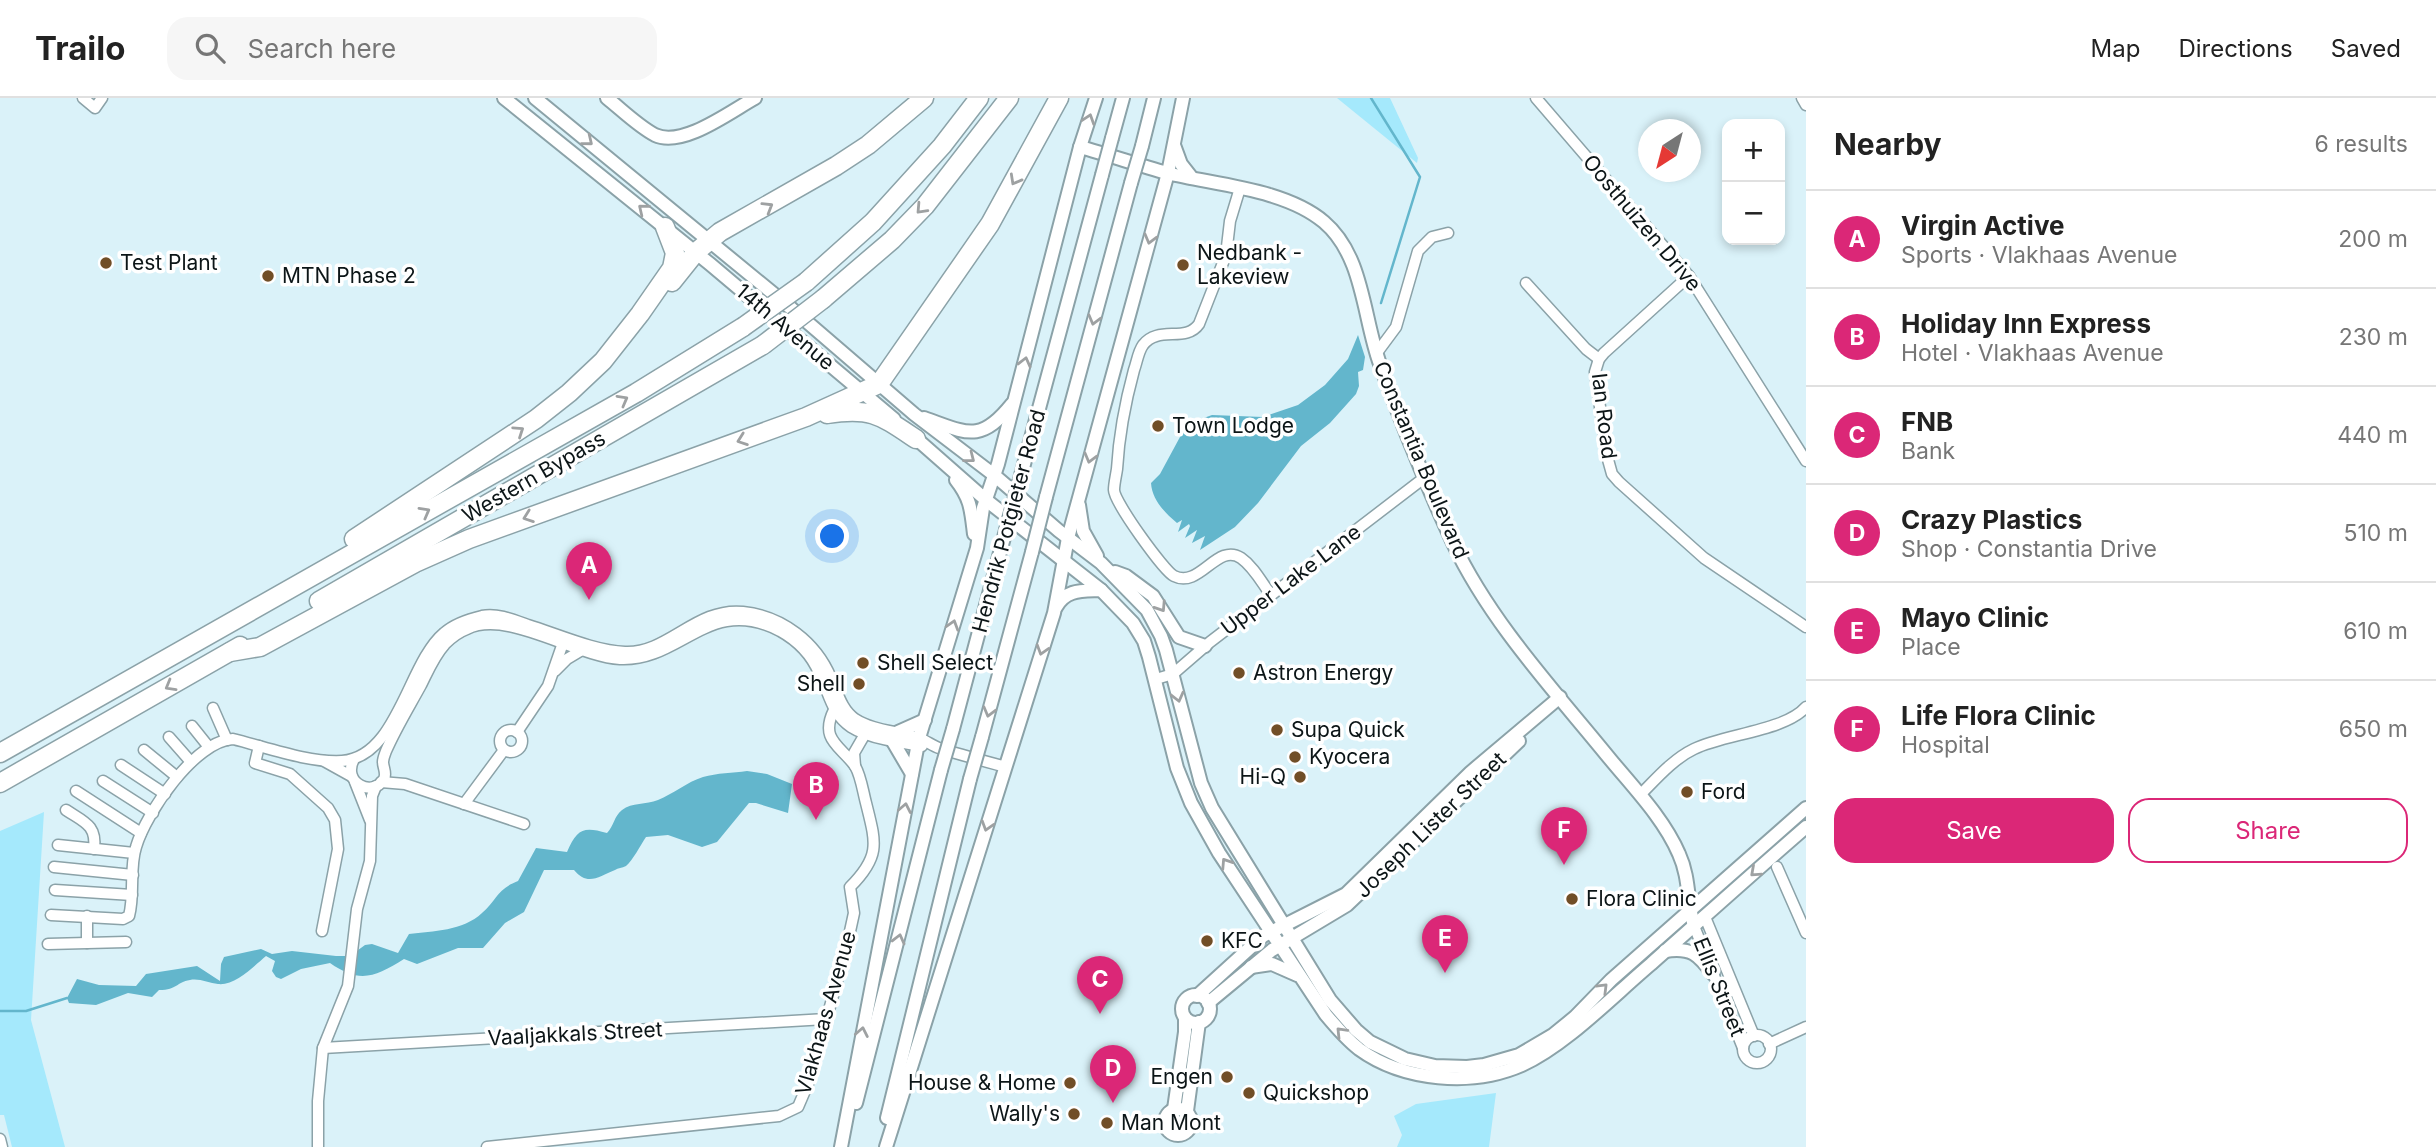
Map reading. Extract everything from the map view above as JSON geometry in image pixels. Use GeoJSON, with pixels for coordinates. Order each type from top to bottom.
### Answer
{"type":"FeatureCollection","features":[{"type":"Feature","properties":{"kind":"highway"},"geometry":{"type":"LineString","coordinates":[[640,314],[660,297],[702,246],[868,145],[924,98]]}},
{"type":"Feature","properties":{"kind":"highway","name":"Western Bypass"},"geometry":{"type":"LineString","coordinates":[[0,753],[636,393],[743,327],[806,282],[873,222],[942,146],[979,98]]}},
{"type":"Feature","properties":{"kind":"highway","name":"Western Bypass"},"geometry":{"type":"LineString","coordinates":[[0,783],[762,345],[823,299],[892,240],[925,206],[1009,98]]}},
{"type":"Feature","properties":{"kind":"highway"},"geometry":{"type":"LineString","coordinates":[[230,652],[260,647],[403,569],[469,539],[806,416],[871,388],[969,258],[1059,98]]}},
{"type":"Feature","properties":{"kind":"highway"},"geometry":{"type":"LineString","coordinates":[[195,642],[536,419],[569,393],[603,361],[668,274],[674,260],[674,248],[665,227]]}},
{"type":"Feature","properties":{"kind":"highway"},"geometry":{"type":"LineString","coordinates":[[806,416],[867,411],[916,439]]}},
{"type":"Feature","properties":{"kind":"main road","name":"14th Avenue"},"geometry":{"type":"LineString","coordinates":[[504,98],[665,227],[702,246],[871,388],[914,414],[1106,567]]}},
{"type":"Feature","properties":{"kind":"main road","name":"14th Avenue"},"geometry":{"type":"LineString","coordinates":[[535,98],[702,246],[871,388],[916,439],[943,463],[1101,590],[1133,623],[1144,641],[1156,678],[1177,768],[1191,803],[1219,853],[1326,1015],[1344,1036],[1369,1055],[1410,1072],[1451,1078],[1474,1077],[1521,1065],[1592,1014],[1806,827]]}},
{"type":"Feature","properties":{"kind":"main road"},"geometry":{"type":"LineString","coordinates":[[607,98],[643,127],[666,138],[691,133],[755,98]]}},
{"type":"Feature","properties":{"kind":"main road"},"geometry":{"type":"LineString","coordinates":[[842,1147],[918,742],[976,548],[986,499],[1015,400],[1080,147],[1096,98]]}},
{"type":"Feature","properties":{"kind":"main road","name":"Hendrik Potgieter Road"},"geometry":{"type":"LineString","coordinates":[[842,1147],[883,1003],[941,770],[1123,98]]}},
{"type":"Feature","properties":{"kind":"main road","name":"Hendrik Potgieter Road"},"geometry":{"type":"LineString","coordinates":[[883,1147],[970,779],[1154,98]]}},
{"type":"Feature","properties":{"kind":"main road"},"geometry":{"type":"LineString","coordinates":[[883,1147],[1054,613],[1068,538],[1168,173],[1183,98]]}},
{"type":"Feature","properties":{"kind":"main road"},"geometry":{"type":"LineString","coordinates":[[1174,145],[1181,164],[1192,178]]}},
{"type":"Feature","properties":{"kind":"main road","name":"Constantia Boulevard"},"geometry":{"type":"LineString","coordinates":[[1080,147],[1168,173],[1240,188],[1288,202],[1315,215],[1326,224],[1348,252],[1376,354],[1424,478],[1460,557],[1495,617],[1640,795],[1675,844],[1687,876],[1694,926]]}},
{"type":"Feature","properties":{"kind":"main road"},"geometry":{"type":"LineString","coordinates":[[914,414],[963,431],[978,432],[998,421],[1015,400]]}},
{"type":"Feature","properties":{"kind":"main road"},"geometry":{"type":"LineString","coordinates":[[943,463],[970,502],[976,548]]}},
{"type":"Feature","properties":{"kind":"main road"},"geometry":{"type":"LineString","coordinates":[[1078,501],[1083,531],[1106,567],[1151,616],[1161,636],[1200,783],[1212,808],[1330,1000],[1370,1042],[1405,1059],[1435,1066],[1484,1065],[1520,1055],[1553,1035],[1692,903],[1806,808]]}},
{"type":"Feature","properties":{"kind":"main road"},"geometry":{"type":"LineString","coordinates":[[1106,567],[1126,576],[1153,596],[1179,637],[1205,646]]}},
{"type":"Feature","properties":{"kind":"main road"},"geometry":{"type":"LineString","coordinates":[[1054,613],[1062,597],[1068,593],[1101,590]]}},
{"type":"Feature","properties":{"kind":"main road","name":"Joseph Lister Street"},"geometry":{"type":"LineString","coordinates":[[1197,996],[1263,936],[1346,894],[1471,772],[1562,700]]}},
{"type":"Feature","properties":{"kind":"main road","name":"Joseph Lister Street"},"geometry":{"type":"LineString","coordinates":[[1208,1003],[1279,945],[1338,912],[1360,894],[1562,700]]}},
{"type":"Feature","properties":{"kind":"main road"},"geometry":{"type":"LineString","coordinates":[[912,774],[895,736],[925,720]]}},
{"type":"Feature","properties":{"kind":"main road","name":"Constantia Boulevard"},"geometry":{"type":"LineString","coordinates":[[1692,903],[1705,917]]}},
{"type":"Feature","properties":{"kind":"main road"},"geometry":{"type":"LineString","coordinates":[[1665,951],[1690,951],[1701,958],[1713,974]]}},
{"type":"Feature","properties":{"kind":"main road"},"geometry":{"type":"LineString","coordinates":[[1251,967],[1272,964],[1299,976]]}},
{"type":"Feature","properties":{"kind":"main road"},"geometry":{"type":"LineString","coordinates":[[1180,1147],[1192,1123],[1180,1110],[1185,1018],[1182,1009],[1190,997],[1197,996],[1208,1003],[1209,1013],[1203,1021],[1194,1023],[1185,1018]]}},
{"type":"Feature","properties":{"kind":"main road"},"geometry":{"type":"LineString","coordinates":[[1180,1110],[1199,1022]]}},
{"type":"Feature","properties":{"kind":"main road"},"geometry":{"type":"LineString","coordinates":[[1180,1110],[1170,1111],[1165,1119],[1167,1129],[1177,1135],[1185,1134]]}},
{"type":"Feature","properties":{"kind":"main road"},"geometry":{"type":"LineString","coordinates":[[1169,1147],[1171,1133]]}},
{"type":"Feature","properties":{"kind":"street"},"geometry":{"type":"LineString","coordinates":[[83,98],[100,101]]}},
{"type":"Feature","properties":{"kind":"street","name":"Oosthuizen Drive"},"geometry":{"type":"LineString","coordinates":[[1536,98],[1689,276],[1806,461]]}},
{"type":"Feature","properties":{"kind":"street"},"geometry":{"type":"LineString","coordinates":[[1802,98],[1806,104]]}},
{"type":"Feature","properties":{"kind":"street"},"geometry":{"type":"LineString","coordinates":[[1240,188],[1230,221],[1226,255],[1199,324],[1189,333],[1168,332],[1153,337],[1141,348],[1121,421],[1114,491],[1121,508],[1168,572],[1187,579],[1224,556],[1237,556],[1249,565],[1271,595]]}},
{"type":"Feature","properties":{"kind":"street"},"geometry":{"type":"LineString","coordinates":[[1376,354],[1396,327],[1418,251],[1432,237],[1448,233]]}},
{"type":"Feature","properties":{"kind":"street","name":"Ian Road"},"geometry":{"type":"LineString","coordinates":[[1689,276],[1599,359],[1595,372],[1612,474],[1704,558],[1806,627]]}},
{"type":"Feature","properties":{"kind":"street"},"geometry":{"type":"LineString","coordinates":[[1526,283],[1586,349],[1599,359]]}},
{"type":"Feature","properties":{"kind":"street","name":"Upper Lake Lane"},"geometry":{"type":"LineString","coordinates":[[1156,678],[1172,674],[1424,478]]}},
{"type":"Feature","properties":{"kind":"street","name":"Vlakhaas Avenue"},"geometry":{"type":"LineString","coordinates":[[384,766],[391,738],[442,647],[467,629],[486,622],[494,623],[626,652],[649,648],[709,615],[723,611],[744,612],[782,624],[808,641],[817,651],[828,670],[839,708],[830,724],[833,742],[855,767],[872,826],[874,842],[868,867],[850,887],[854,913],[826,1020],[802,1103],[798,1108],[779,1116],[487,1147]]}},
{"type":"Feature","properties":{"kind":"street","name":"Vlakhaas Avenue"},"geometry":{"type":"LineString","coordinates":[[88,916],[123,919],[131,913],[134,853],[142,833],[177,777],[208,746],[227,740],[323,760],[354,759],[365,753],[390,724],[437,639],[454,626],[481,616],[496,616],[564,640],[582,650],[609,657],[633,658],[654,653],[711,624],[745,620],[761,623],[780,631],[803,646],[839,708]]}},
{"type":"Feature","properties":{"kind":"street"},"geometry":{"type":"LineString","coordinates":[[464,804],[505,750],[512,752],[521,745],[517,732],[548,686],[564,640]]}},
{"type":"Feature","properties":{"kind":"street"},"geometry":{"type":"LineString","coordinates":[[555,671],[567,659],[582,650]]}},
{"type":"Feature","properties":{"kind":"street"},"geometry":{"type":"LineString","coordinates":[[1640,795],[1664,771],[1693,749],[1779,723],[1795,716],[1806,707]]}},
{"type":"Feature","properties":{"kind":"street"},"geometry":{"type":"LineString","coordinates":[[213,708],[227,740]]}},
{"type":"Feature","properties":{"kind":"street"},"geometry":{"type":"LineString","coordinates":[[839,708],[864,724],[895,736],[1006,767]]}},
{"type":"Feature","properties":{"kind":"street"},"geometry":{"type":"LineString","coordinates":[[839,708],[851,727],[865,734],[895,736]]}},
{"type":"Feature","properties":{"kind":"street"},"geometry":{"type":"LineString","coordinates":[[192,726],[208,746]]}},
{"type":"Feature","properties":{"kind":"street"},"geometry":{"type":"LineString","coordinates":[[855,767],[854,753],[865,734]]}},
{"type":"Feature","properties":{"kind":"street"},"geometry":{"type":"LineString","coordinates":[[169,737],[191,762]]}},
{"type":"Feature","properties":{"kind":"street"},"geometry":{"type":"LineString","coordinates":[[259,746],[256,764],[290,775],[328,807],[335,820],[338,849],[322,931]]}},
{"type":"Feature","properties":{"kind":"street"},"geometry":{"type":"LineString","coordinates":[[144,750],[177,777]]}},
{"type":"Feature","properties":{"kind":"street"},"geometry":{"type":"LineString","coordinates":[[365,753],[374,755],[405,784]]}},
{"type":"Feature","properties":{"kind":"street"},"geometry":{"type":"LineString","coordinates":[[354,759],[350,770],[371,824]]}},
{"type":"Feature","properties":{"kind":"street"},"geometry":{"type":"LineString","coordinates":[[323,760],[364,787],[405,784],[524,824]]}},
{"type":"Feature","properties":{"kind":"street"},"geometry":{"type":"LineString","coordinates":[[121,765],[165,794]]}},
{"type":"Feature","properties":{"kind":"street"},"geometry":{"type":"LineString","coordinates":[[318,1147],[318,1101],[323,1048],[348,986],[357,909],[370,861],[372,796],[384,766]]}},
{"type":"Feature","properties":{"kind":"street"},"geometry":{"type":"LineString","coordinates":[[103,781],[153,813]]}},
{"type":"Feature","properties":{"kind":"street"},"geometry":{"type":"LineString","coordinates":[[76,791],[142,833]]}},
{"type":"Feature","properties":{"kind":"street"},"geometry":{"type":"LineString","coordinates":[[66,810],[93,830],[96,838],[94,849]]}},
{"type":"Feature","properties":{"kind":"street"},"geometry":{"type":"LineString","coordinates":[[58,845],[134,853]]}},
{"type":"Feature","properties":{"kind":"street"},"geometry":{"type":"LineString","coordinates":[[54,867],[133,875]]}},
{"type":"Feature","properties":{"kind":"street"},"geometry":{"type":"LineString","coordinates":[[1777,867],[1806,933]]}},
{"type":"Feature","properties":{"kind":"street"},"geometry":{"type":"LineString","coordinates":[[55,890],[132,895]]}},
{"type":"Feature","properties":{"kind":"street"},"geometry":{"type":"LineString","coordinates":[[51,915],[88,916],[87,943]]}},
{"type":"Feature","properties":{"kind":"street","name":"Ellis Street"},"geometry":{"type":"LineString","coordinates":[[1705,917],[1754,1036]]}},
{"type":"Feature","properties":{"kind":"street","name":"Ellis Street"},"geometry":{"type":"LineString","coordinates":[[1694,926],[1713,974],[1743,1048],[1748,1060],[1760,1063],[1770,1054],[1769,1045],[1763,1037],[1754,1036],[1748,1039],[1743,1048]]}},
{"type":"Feature","properties":{"kind":"street"},"geometry":{"type":"LineString","coordinates":[[48,944],[126,942]]}},
{"type":"Feature","properties":{"kind":"street","name":"Vaaljakkals Street"},"geometry":{"type":"LineString","coordinates":[[323,1048],[826,1020]]}},
{"type":"Feature","properties":{"kind":"street","name":"Ellis Street"},"geometry":{"type":"LineString","coordinates":[[1769,1045],[1806,1027]]}},
{"type":"Feature","properties":{"kind":"street"},"geometry":{"type":"LineString","coordinates":[[0,1139],[2,1147]]}},
{"type":"Feature","properties":{"kind":"shaded area"},"geometry":{"type":"Polygon","coordinates":[[[1337,98],[1390,98],[1418,158],[1417,163],[1337,98]]]}},
{"type":"Feature","properties":{"kind":"shaded area"},"geometry":{"type":"Polygon","coordinates":[[[1358,335],[1365,357],[1363,370],[1358,372],[1359,386],[1356,394],[1330,423],[1301,446],[1258,503],[1235,527],[1200,550],[1205,536],[1192,543],[1197,530],[1185,538],[1189,524],[1178,532],[1182,520],[1177,523],[1164,510],[1154,495],[1151,483],[1160,474],[1187,424],[1212,415],[1263,417],[1298,405],[1325,385],[1348,359],[1358,335]]]}},
{"type":"Feature","properties":{"kind":"shaded area"},"geometry":{"type":"Polygon","coordinates":[[[747,771],[767,774],[792,784],[788,813],[749,803],[717,842],[702,847],[668,835],[646,837],[626,866],[594,879],[584,878],[574,870],[544,870],[524,912],[505,923],[483,948],[458,948],[417,964],[404,959],[367,976],[350,974],[330,963],[301,969],[281,979],[272,971],[275,961],[266,956],[244,974],[224,984],[190,980],[170,989],[159,990],[152,997],[128,993],[96,1005],[69,1003],[67,998],[77,979],[99,985],[136,986],[146,974],[197,966],[220,981],[224,957],[261,949],[272,954],[292,951],[350,956],[365,945],[372,944],[398,953],[409,934],[447,929],[474,919],[501,891],[518,881],[536,848],[567,852],[574,838],[582,831],[607,833],[617,815],[626,807],[658,800],[703,777],[747,771]]]}},
{"type":"Feature","properties":{"kind":"shaded area"},"geometry":{"type":"Polygon","coordinates":[[[44,812],[31,1020],[65,1147],[12,1147],[4,1115],[0,1115],[0,831],[44,812]]]}},
{"type":"Feature","properties":{"kind":"shaded area"},"geometry":{"type":"Polygon","coordinates":[[[1496,1093],[1489,1147],[1397,1147],[1402,1135],[1394,1116],[1416,1104],[1496,1093]]]}},
{"type":"Feature","properties":{"kind":"waterway"},"geometry":{"type":"LineString","coordinates":[[1371,98],[1420,177],[1381,303]]}},
{"type":"Feature","properties":{"kind":"waterway"},"geometry":{"type":"LineString","coordinates":[[0,1011],[26,1011],[67,998]]}},
{"type":"Feature","properties":{"kind":"place","name":"Test Plant"},"geometry":{"type":"Point","coordinates":[106,263]}},
{"type":"Feature","properties":{"kind":"place","name":"Nedbank - Lakeview"},"geometry":{"type":"Point","coordinates":[1183,265]}},
{"type":"Feature","properties":{"kind":"place","name":"MTN Phase 2"},"geometry":{"type":"Point","coordinates":[268,276]}},
{"type":"Feature","properties":{"kind":"place","name":"Town Lodge"},"geometry":{"type":"Point","coordinates":[1158,426]}},
{"type":"Feature","properties":{"kind":"place","name":"Virgin Active"},"geometry":{"type":"Point","coordinates":[589,600]}},
{"type":"Feature","properties":{"kind":"place","name":"Shell Select"},"geometry":{"type":"Point","coordinates":[863,663]}},
{"type":"Feature","properties":{"kind":"place","name":"Astron Energy"},"geometry":{"type":"Point","coordinates":[1239,673]}},
{"type":"Feature","properties":{"kind":"place","name":"Shell"},"geometry":{"type":"Point","coordinates":[859,684]}},
{"type":"Feature","properties":{"kind":"place","name":"Supa Quick"},"geometry":{"type":"Point","coordinates":[1277,730]}},
{"type":"Feature","properties":{"kind":"place","name":"Kyocera"},"geometry":{"type":"Point","coordinates":[1295,757]}},
{"type":"Feature","properties":{"kind":"place","name":"Hi-Q"},"geometry":{"type":"Point","coordinates":[1300,777]}},
{"type":"Feature","properties":{"kind":"place","name":"Ford"},"geometry":{"type":"Point","coordinates":[1687,792]}},
{"type":"Feature","properties":{"kind":"place","name":"Holiday Inn Express"},"geometry":{"type":"Point","coordinates":[816,820]}},
{"type":"Feature","properties":{"kind":"place","name":"Life Flora Clinic"},"geometry":{"type":"Point","coordinates":[1564,865]}},
{"type":"Feature","properties":{"kind":"place","name":"Flora Clinic"},"geometry":{"type":"Point","coordinates":[1572,899]}},
{"type":"Feature","properties":{"kind":"place","name":"KFC"},"geometry":{"type":"Point","coordinates":[1207,941]}},
{"type":"Feature","properties":{"kind":"place","name":"Mayo Clinic"},"geometry":{"type":"Point","coordinates":[1445,973]}},
{"type":"Feature","properties":{"kind":"place","name":"FNB"},"geometry":{"type":"Point","coordinates":[1100,1014]}},
{"type":"Feature","properties":{"kind":"place","name":"Engen"},"geometry":{"type":"Point","coordinates":[1227,1077]}},
{"type":"Feature","properties":{"kind":"place","name":"House & Home"},"geometry":{"type":"Point","coordinates":[1070,1083]}},
{"type":"Feature","properties":{"kind":"place","name":"Quickshop"},"geometry":{"type":"Point","coordinates":[1249,1093]}},
{"type":"Feature","properties":{"kind":"place","name":"Crazy Plastics"},"geometry":{"type":"Point","coordinates":[1113,1103]}},
{"type":"Feature","properties":{"kind":"place","name":"Wally's"},"geometry":{"type":"Point","coordinates":[1074,1114]}},
{"type":"Feature","properties":{"kind":"place","name":"Man Mont"},"geometry":{"type":"Point","coordinates":[1107,1123]}}]}
